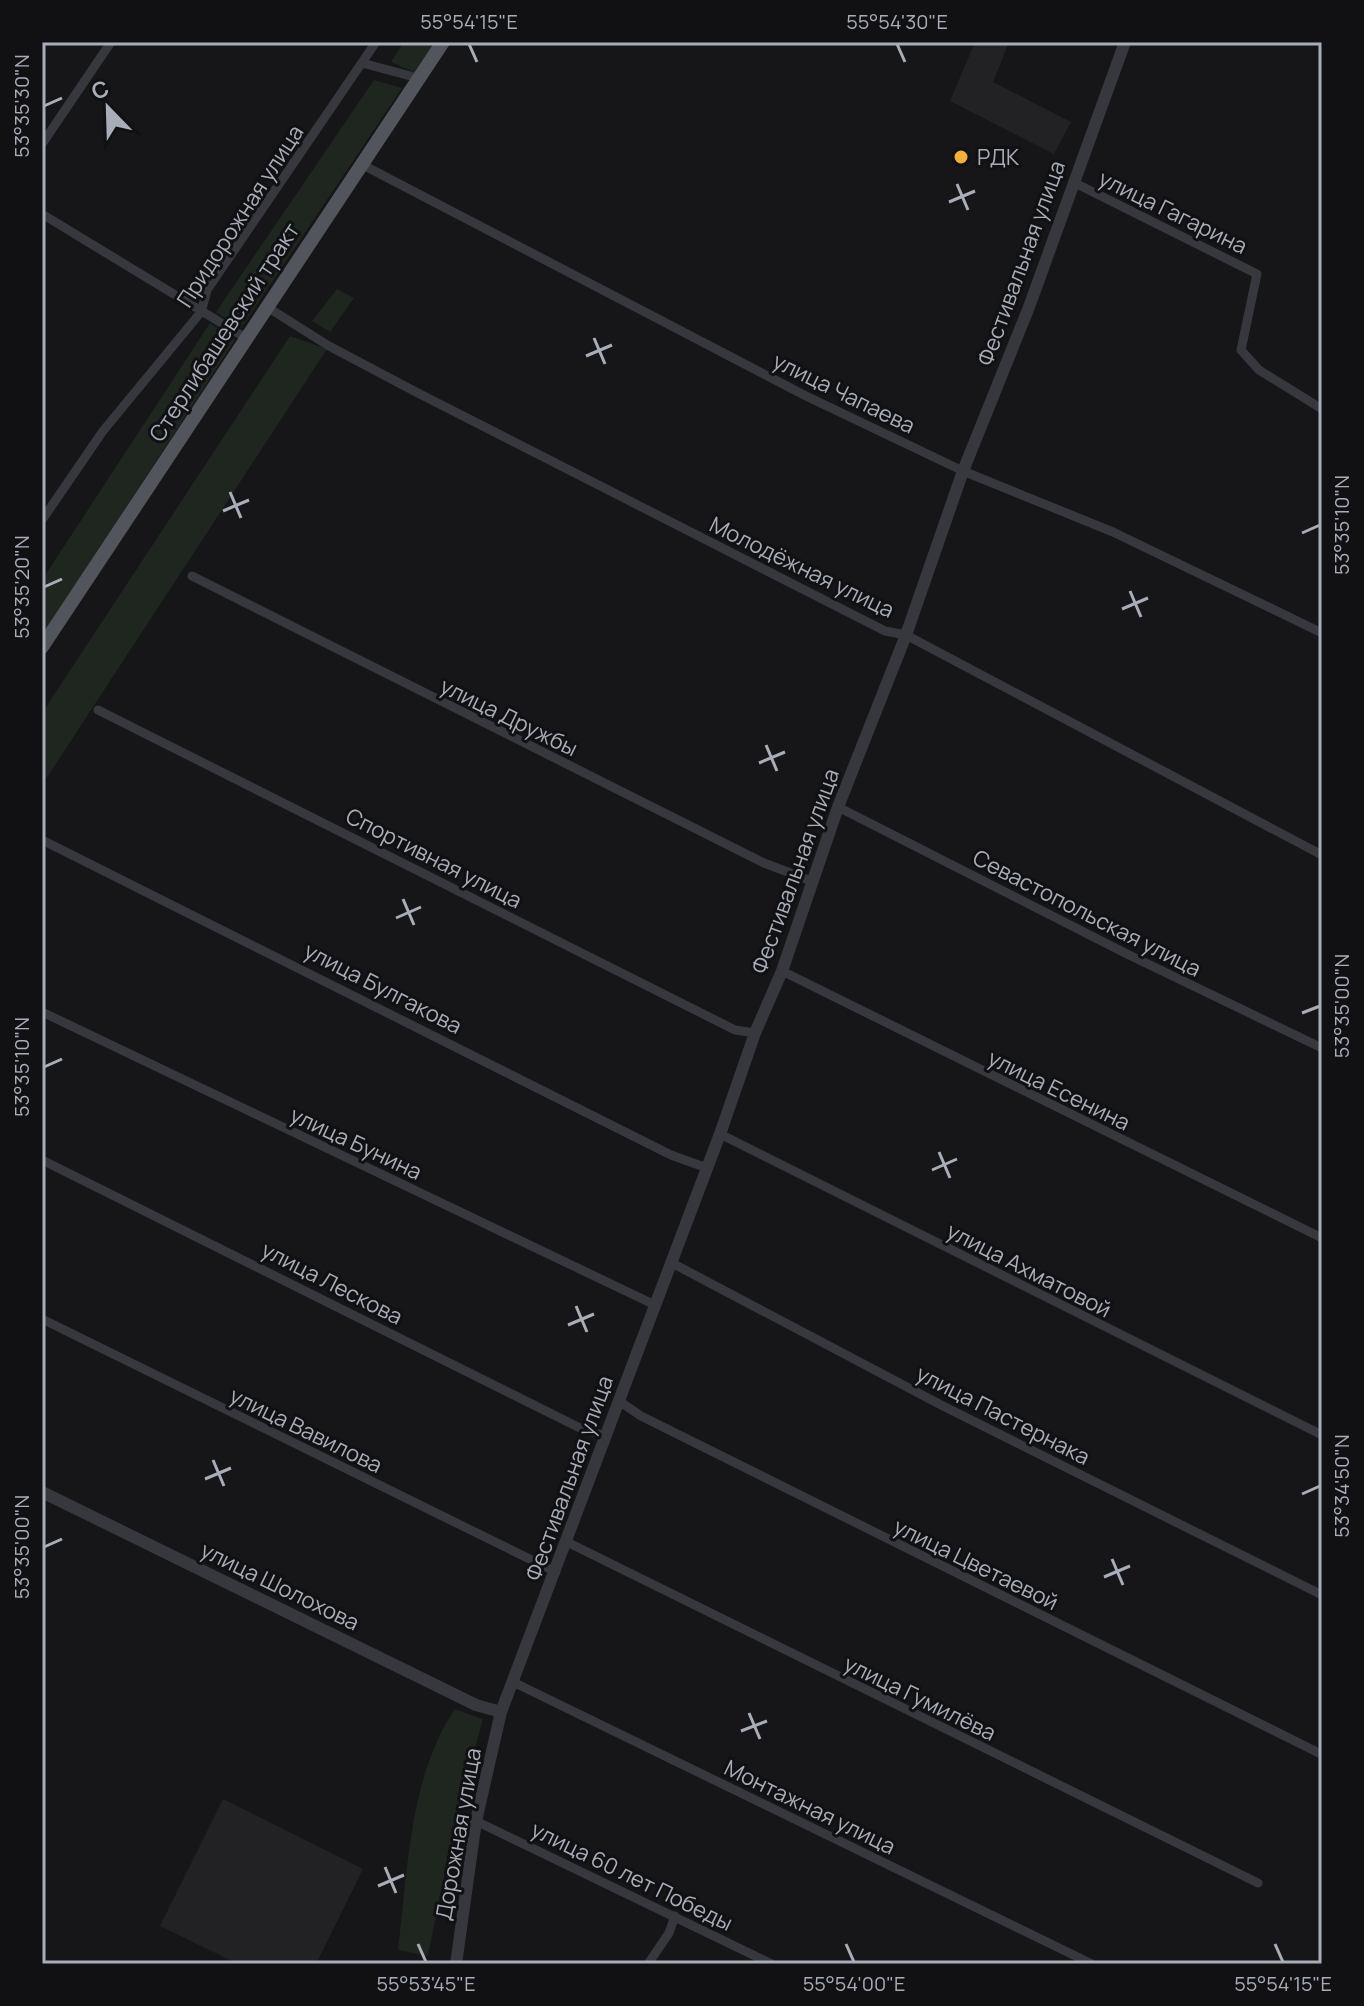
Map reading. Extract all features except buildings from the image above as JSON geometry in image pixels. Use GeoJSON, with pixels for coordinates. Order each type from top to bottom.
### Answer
{"type":"FeatureCollection","features":[{"type":"Feature","properties":{"kind":"main road","name":"Стерлибашевский тракт"},"geometry":{"type":"LineString","coordinates":[[42,647],[443,42]]}},
{"type":"Feature","properties":{"kind":"street"},"geometry":{"type":"LineString","coordinates":[[42,144],[111,42]]}},
{"type":"Feature","properties":{"kind":"street","name":"Придорожная улица"},"geometry":{"type":"LineString","coordinates":[[42,520],[103,431],[201,312],[207,290],[376,42]]}},
{"type":"Feature","properties":{"kind":"street","name":"Фестивальная улица"},"geometry":{"type":"LineString","coordinates":[[501,1712],[720,1134],[755,1033],[782,971],[838,807],[906,635],[963,471],[1029,307],[1125,42]]}},
{"type":"Feature","properties":{"kind":"street"},"geometry":{"type":"LineString","coordinates":[[362,63],[418,78]]}},
{"type":"Feature","properties":{"kind":"street","name":"улица Чапаева"},"geometry":{"type":"LineString","coordinates":[[361,164],[806,396],[963,471],[1113,532],[1322,633]]}},
{"type":"Feature","properties":{"kind":"street","name":"улица Гагарина"},"geometry":{"type":"LineString","coordinates":[[1073,182],[1257,274],[1241,350],[1259,370],[1322,409]]}},
{"type":"Feature","properties":{"kind":"street"},"geometry":{"type":"LineString","coordinates":[[42,214],[246,338]]}},
{"type":"Feature","properties":{"kind":"street","name":"Молодёжная улица"},"geometry":{"type":"LineString","coordinates":[[267,307],[329,346],[428,398],[885,631],[906,635],[1322,855]]}},
{"type":"Feature","properties":{"kind":"street","name":"улица Дружбы"},"geometry":{"type":"LineString","coordinates":[[192,576],[722,842],[814,882]]}},
{"type":"Feature","properties":{"kind":"street","name":"Спортивная улица"},"geometry":{"type":"LineString","coordinates":[[98,710],[735,1030],[755,1033]]}},
{"type":"Feature","properties":{"kind":"street","name":"Севастопольская улица"},"geometry":{"type":"LineString","coordinates":[[838,807],[1125,953],[1322,1048]]}},
{"type":"Feature","properties":{"kind":"street","name":"улица Булгакова"},"geometry":{"type":"LineString","coordinates":[[42,840],[671,1155],[707,1168]]}},
{"type":"Feature","properties":{"kind":"street","name":"улица Есенина"},"geometry":{"type":"LineString","coordinates":[[782,971],[1322,1238]]}},
{"type":"Feature","properties":{"kind":"street","name":"улица Бунина"},"geometry":{"type":"LineString","coordinates":[[42,1012],[655,1305]]}},
{"type":"Feature","properties":{"kind":"street","name":"улица Ахматовой"},"geometry":{"type":"LineString","coordinates":[[720,1134],[1322,1435]]}},
{"type":"Feature","properties":{"kind":"street","name":"улица Лескова"},"geometry":{"type":"LineString","coordinates":[[42,1160],[582,1429],[606,1436]]}},
{"type":"Feature","properties":{"kind":"street","name":"улица Пастернака"},"geometry":{"type":"LineString","coordinates":[[670,1262],[943,1406],[1322,1595]]}},
{"type":"Feature","properties":{"kind":"street","name":"улица Вавилова"},"geometry":{"type":"LineString","coordinates":[[42,1319],[556,1572]]}},
{"type":"Feature","properties":{"kind":"street","name":"улица Цветаевой"},"geometry":{"type":"LineString","coordinates":[[619,1401],[641,1416],[1321,1754]]}},
{"type":"Feature","properties":{"kind":"street","name":"улица Шолохова"},"geometry":{"type":"LineString","coordinates":[[42,1492],[476,1705],[501,1712]]}},
{"type":"Feature","properties":{"kind":"street","name":"улица Гумилёва"},"geometry":{"type":"LineString","coordinates":[[567,1542],[1258,1883]]}},
{"type":"Feature","properties":{"kind":"street","name":"Монтажная улица"},"geometry":{"type":"LineString","coordinates":[[513,1682],[1092,1964]]}},
{"type":"Feature","properties":{"kind":"street","name":"Дорожная улица"},"geometry":{"type":"LineString","coordinates":[[456,1964],[476,1821],[501,1712]]}},
{"type":"Feature","properties":{"kind":"street","name":"улица 60 лет Победы"},"geometry":{"type":"LineString","coordinates":[[476,1821],[772,1964]]}},
{"type":"Feature","properties":{"kind":"street"},"geometry":{"type":"LineString","coordinates":[[648,1964],[669,1933],[675,1916]]}},
{"type":"Feature","properties":{"kind":"shaded area"},"geometry":{"type":"Polygon","coordinates":[[[404,42],[435,42],[416,73],[391,62],[404,42]]]}},
{"type":"Feature","properties":{"kind":"shaded area"},"geometry":{"type":"Polygon","coordinates":[[[975,42],[1009,42],[993,82],[1071,122],[1054,154],[950,101],[975,42]]]}},
{"type":"Feature","properties":{"kind":"shaded area"},"geometry":{"type":"Polygon","coordinates":[[[374,80],[402,88],[241,328],[216,312],[374,80]]]}},
{"type":"Feature","properties":{"kind":"shaded area"},"geometry":{"type":"Polygon","coordinates":[[[337,289],[354,298],[330,332],[312,321],[337,289]]]}},
{"type":"Feature","properties":{"kind":"shaded area"},"geometry":{"type":"Polygon","coordinates":[[[210,323],[235,340],[42,636],[42,580],[210,323]]]}},
{"type":"Feature","properties":{"kind":"shaded area"},"geometry":{"type":"Polygon","coordinates":[[[290,336],[327,349],[42,785],[42,713],[290,336]]]}},
{"type":"Feature","properties":{"kind":"shaded area"},"geometry":{"type":"Polygon","coordinates":[[[455,1709],[483,1719],[457,1813],[428,1956],[398,1950],[419,1794],[428,1764],[455,1709]]]}},
{"type":"Feature","properties":{"kind":"shaded area"},"geometry":{"type":"Polygon","coordinates":[[[223,1799],[363,1869],[316,1964],[238,1964],[160,1926],[223,1799]]]}},
{"type":"Feature","properties":{"kind":"place","name":"РДК"},"geometry":{"type":"Point","coordinates":[961,157]}}]}
